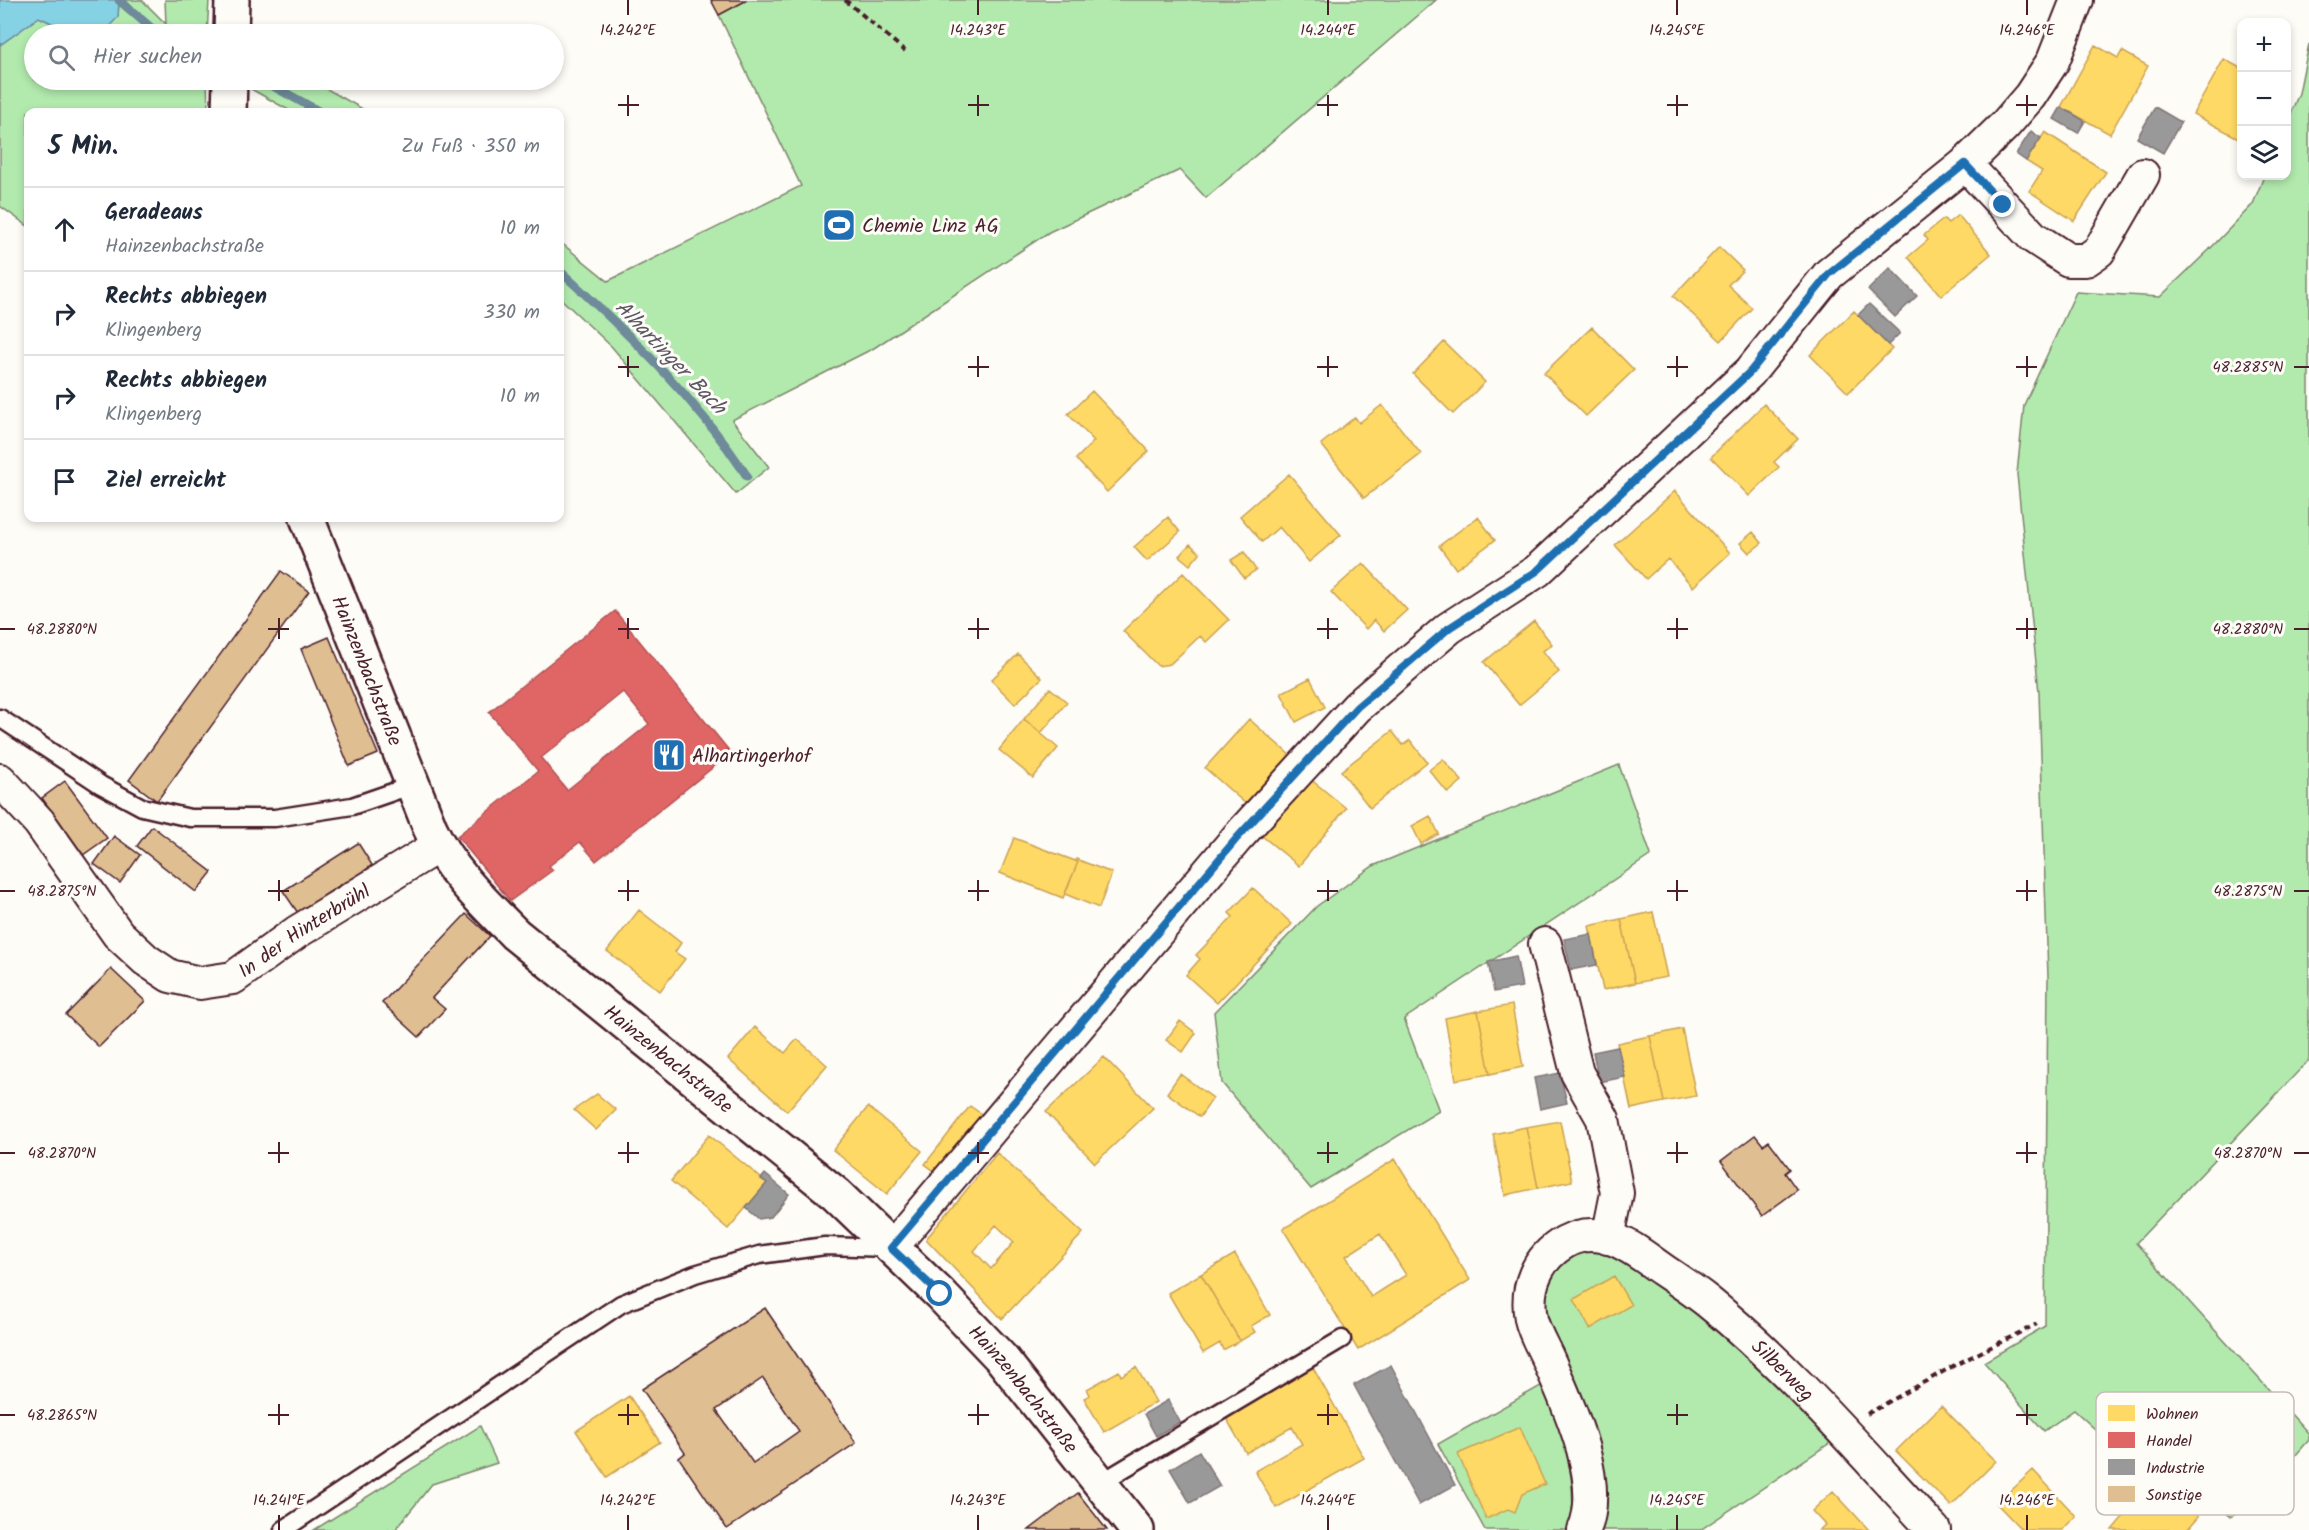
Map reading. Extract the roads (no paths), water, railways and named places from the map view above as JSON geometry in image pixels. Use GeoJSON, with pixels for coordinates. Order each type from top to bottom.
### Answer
{"type":"FeatureCollection","features":[{"type":"Feature","properties":{"kind":"street"},"geometry":{"type":"LineString","coordinates":[[891,1248],[1237,838],[1357,707],[1449,628],[1537,571],[1750,372],[1829,274],[1965,164],[2005,125],[2030,96],[2053,61],[2077,0]]}},
{"type":"Feature","properties":{"kind":"street"},"geometry":{"type":"LineString","coordinates":[[1965,164],[2033,237],[2068,260],[2085,260],[2099,251],[2143,175]]}},
{"type":"Feature","properties":{"kind":"street","name":"Hainzenbachstraße"},"geometry":{"type":"LineString","coordinates":[[309,522],[438,846],[478,897],[515,934],[836,1194],[940,1294],[1002,1359],[1137,1530]]}},
{"type":"Feature","properties":{"kind":"street","name":"In der Hinterbrühl"},"geometry":{"type":"LineString","coordinates":[[0,780],[39,822],[118,934],[146,960],[170,976],[200,983],[233,978],[297,932],[438,846]]}},
{"type":"Feature","properties":{"kind":"street"},"geometry":{"type":"LineString","coordinates":[[1545,944],[1577,1072],[1603,1119],[1617,1193],[1608,1238]]}},
{"type":"Feature","properties":{"kind":"street","name":"Silberweg"},"geometry":{"type":"LineString","coordinates":[[1584,1530],[1588,1522],[1589,1495],[1586,1462],[1574,1419],[1531,1320],[1529,1296],[1537,1269],[1550,1250],[1569,1240],[1594,1234],[1619,1240],[1707,1301],[1777,1364],[1934,1530]]}},
{"type":"Feature","properties":{"kind":"lane"},"geometry":{"type":"LineString","coordinates":[[0,718],[101,785],[142,807],[190,818],[275,818],[352,806],[413,785]]}},
{"type":"Feature","properties":{"kind":"lane"},"geometry":{"type":"LineString","coordinates":[[283,1530],[621,1304],[694,1274],[759,1255],[825,1246],[891,1248]]}},
{"type":"Feature","properties":{"kind":"lane"},"geometry":{"type":"LineString","coordinates":[[1100,1483],[1342,1339]]}},
{"type":"Feature","properties":{"kind":"water"},"geometry":{"type":"Polygon","coordinates":[[[0,0],[119,0],[118,17],[111,24],[54,24],[39,17],[29,24],[24,24],[24,28],[0,45],[0,0]]]}},
{"type":"Feature","properties":{"kind":"waterway","name":"Alhartinger Bach"},"geometry":{"type":"LineString","coordinates":[[119,0],[147,24]]}},
{"type":"Feature","properties":{"kind":"waterway","name":"Alhartinger Bach"},"geometry":{"type":"LineString","coordinates":[[280,90],[313,108]]}},
{"type":"Feature","properties":{"kind":"waterway","name":"Alhartinger Bach"},"geometry":{"type":"LineString","coordinates":[[564,275],[660,367],[705,419],[747,476]]}},
{"type":"Feature","properties":{"kind":"place","name":"Chemie Linz AG"},"geometry":{"type":"Point","coordinates":[839,225]}},
{"type":"Feature","properties":{"kind":"place","name":"Alhartingerhof"},"geometry":{"type":"Point","coordinates":[669,755]}}]}
